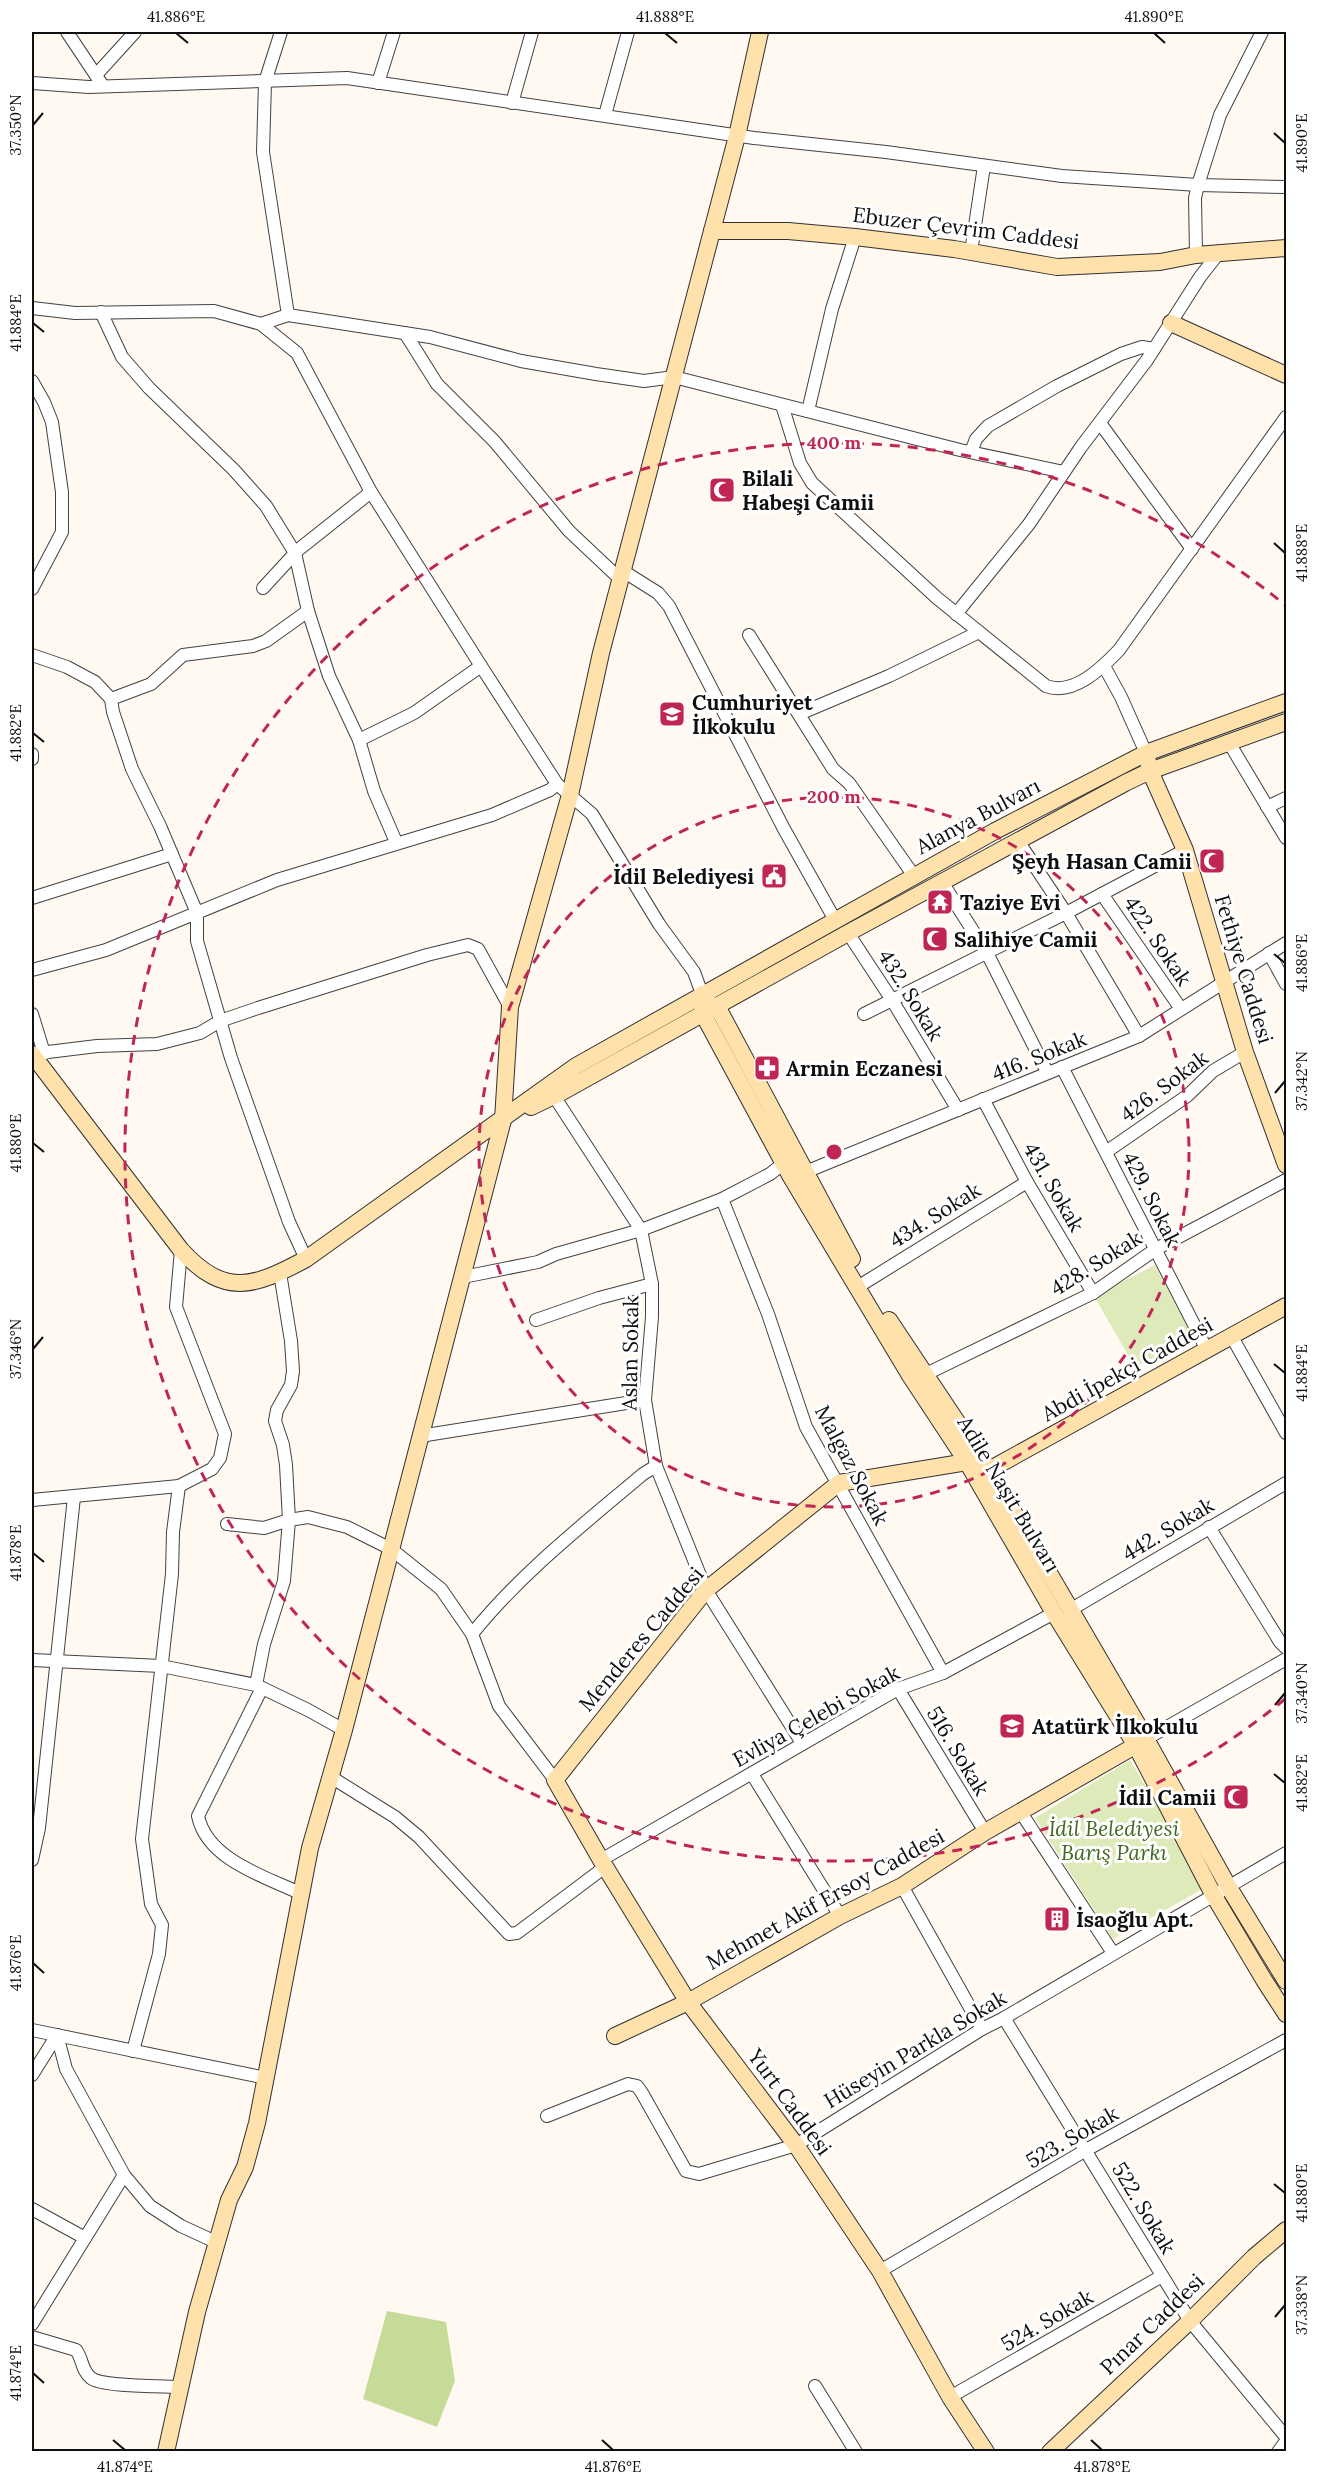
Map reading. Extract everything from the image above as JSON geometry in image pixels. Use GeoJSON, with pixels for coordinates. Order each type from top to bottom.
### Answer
{"type":"FeatureCollection","features":[{"type":"Feature","properties":{"kind":"street"},"geometry":{"type":"LineString","coordinates":[[67,32],[104,86]]}},
{"type":"Feature","properties":{"kind":"street"},"geometry":{"type":"LineString","coordinates":[[96,75],[135,32]]}},
{"type":"Feature","properties":{"kind":"street"},"geometry":{"type":"LineString","coordinates":[[281,32],[264,82],[263,152],[284,277],[288,315]]}},
{"type":"Feature","properties":{"kind":"street"},"geometry":{"type":"LineString","coordinates":[[378,83],[393,32]]}},
{"type":"Feature","properties":{"kind":"street"},"geometry":{"type":"LineString","coordinates":[[512,103],[532,32]]}},
{"type":"Feature","properties":{"kind":"street"},"geometry":{"type":"LineString","coordinates":[[605,115],[628,32]]}},
{"type":"Feature","properties":{"kind":"street"},"geometry":{"type":"LineString","coordinates":[[166,2451],[197,2312],[229,2200],[245,2168],[257,2123],[310,1848],[344,1730],[503,1120],[510,1007],[563,789],[622,575],[737,136],[760,32]]}},
{"type":"Feature","properties":{"kind":"street"},"geometry":{"type":"LineString","coordinates":[[1196,255],[1195,198],[1198,185],[1220,115],[1262,32]]}},
{"type":"Feature","properties":{"kind":"street"},"geometry":{"type":"LineString","coordinates":[[32,83],[104,86],[347,78],[737,136],[886,152],[1062,176],[1287,188]]}},
{"type":"Feature","properties":{"kind":"street"},"geometry":{"type":"LineString","coordinates":[[971,252],[984,166]]}},
{"type":"Feature","properties":{"kind":"street","name":"Ebuzer Çevrim Caddesi"},"geometry":{"type":"LineString","coordinates":[[712,231],[788,231],[855,237],[971,252],[1058,267],[1160,262],[1196,255],[1287,248]]}},
{"type":"Feature","properties":{"kind":"street"},"geometry":{"type":"LineString","coordinates":[[808,411],[832,309],[855,237]]}},
{"type":"Feature","properties":{"kind":"street"},"geometry":{"type":"LineString","coordinates":[[956,614],[1029,524],[1154,349],[1218,254]]}},
{"type":"Feature","properties":{"kind":"street"},"geometry":{"type":"LineString","coordinates":[[32,308],[75,313],[214,311],[261,324],[297,353],[371,492],[481,666],[563,789],[592,814],[659,924],[694,972],[702,994]]}},
{"type":"Feature","properties":{"kind":"street"},"geometry":{"type":"LineString","coordinates":[[101,312],[122,357],[149,388],[240,477],[266,506],[295,553],[308,611],[329,676],[358,740],[374,791],[396,842]]}},
{"type":"Feature","properties":{"kind":"street"},"geometry":{"type":"LineString","coordinates":[[261,324],[288,315],[430,337],[521,361],[596,374],[644,381],[674,377],[970,452],[1064,472]]}},
{"type":"Feature","properties":{"kind":"street"},"geometry":{"type":"LineString","coordinates":[[1171,323],[1287,375]]}},
{"type":"Feature","properties":{"kind":"street"},"geometry":{"type":"LineString","coordinates":[[405,333],[437,384],[495,442],[569,531],[622,575],[658,593],[669,606],[784,829],[835,920]]}},
{"type":"Feature","properties":{"kind":"street"},"geometry":{"type":"LineString","coordinates":[[970,452],[976,439],[988,426],[1057,386],[1120,354],[1142,347],[1154,349]]}},
{"type":"Feature","properties":{"kind":"street"},"geometry":{"type":"LineString","coordinates":[[32,381],[52,422],[62,492],[62,532],[32,589]]}},
{"type":"Feature","properties":{"kind":"street"},"geometry":{"type":"LineString","coordinates":[[782,405],[800,463],[813,483],[956,614],[1046,686],[1057,690],[1069,688],[1104,666],[1119,651],[1287,417]]}},
{"type":"Feature","properties":{"kind":"street"},"geometry":{"type":"LineString","coordinates":[[1100,423],[1192,549]]}},
{"type":"Feature","properties":{"kind":"street"},"geometry":{"type":"LineString","coordinates":[[263,588],[295,553],[371,492]]}},
{"type":"Feature","properties":{"kind":"street"},"geometry":{"type":"LineString","coordinates":[[111,699],[151,684],[183,655],[253,646],[266,641],[308,611]]}},
{"type":"Feature","properties":{"kind":"street"},"geometry":{"type":"LineString","coordinates":[[799,714],[889,676],[979,632]]}},
{"type":"Feature","properties":{"kind":"street"},"geometry":{"type":"LineString","coordinates":[[749,635],[833,769],[849,783],[914,876]]}},
{"type":"Feature","properties":{"kind":"street"},"geometry":{"type":"LineString","coordinates":[[32,655],[67,667],[95,682],[111,699],[113,712],[132,769],[197,913],[197,941],[231,1058],[289,1222],[306,1258]]}},
{"type":"Feature","properties":{"kind":"street"},"geometry":{"type":"LineString","coordinates":[[358,740],[414,713],[481,666]]}},
{"type":"Feature","properties":{"kind":"street"},"geometry":{"type":"LineString","coordinates":[[1104,666],[1121,697],[1146,753]]}},
{"type":"Feature","properties":{"kind":"street","name":"Alanya Bulvarı"},"geometry":{"type":"LineString","coordinates":[[503,1120],[576,1066],[995,831],[1146,753],[1287,702]]}},
{"type":"Feature","properties":{"kind":"street","name":"Alanya Bulvarı"},"geometry":{"type":"LineString","coordinates":[[503,1120],[554,1096],[848,933],[1150,771],[1228,741],[1287,722]]}},
{"type":"Feature","properties":{"kind":"street"},"geometry":{"type":"LineString","coordinates":[[1228,741],[1287,838]]}},
{"type":"Feature","properties":{"kind":"street","name":"Fethiye Caddesi"},"geometry":{"type":"LineString","coordinates":[[1146,753],[1150,771],[1185,850],[1245,1052],[1287,1165]]}},
{"type":"Feature","properties":{"kind":"street"},"geometry":{"type":"LineString","coordinates":[[32,754],[32,759]]}},
{"type":"Feature","properties":{"kind":"street"},"geometry":{"type":"LineString","coordinates":[[32,970],[106,950],[277,880],[396,842],[492,815],[550,790],[563,789]]}},
{"type":"Feature","properties":{"kind":"street"},"geometry":{"type":"LineString","coordinates":[[1267,807],[1287,798]]}},
{"type":"Feature","properties":{"kind":"street"},"geometry":{"type":"LineString","coordinates":[[1018,841],[1066,913],[1139,1036]]}},
{"type":"Feature","properties":{"kind":"street"},"geometry":{"type":"LineString","coordinates":[[864,1014],[1066,913],[1185,850]]}},
{"type":"Feature","properties":{"kind":"street"},"geometry":{"type":"LineString","coordinates":[[32,898],[172,854]]}},
{"type":"Feature","properties":{"kind":"street"},"geometry":{"type":"LineString","coordinates":[[942,882],[987,953],[1047,1072]]}},
{"type":"Feature","properties":{"kind":"street","name":"422. Sokak"},"geometry":{"type":"LineString","coordinates":[[1102,894],[1181,1009]]}},
{"type":"Feature","properties":{"kind":"street","name":"432. Sokak"},"geometry":{"type":"LineString","coordinates":[[848,933],[892,1000],[958,1110]]}},
{"type":"Feature","properties":{"kind":"street","name":"416. Sokak"},"geometry":{"type":"LineString","coordinates":[[463,1277],[538,1262],[556,1254],[641,1230],[722,1199],[770,1174],[919,1128],[1047,1072],[1139,1036],[1287,943]]}},
{"type":"Feature","properties":{"kind":"street"},"geometry":{"type":"LineString","coordinates":[[36,1055],[97,1046],[157,1044],[200,1032],[220,1021],[427,955],[468,945],[478,949],[510,1007]]}},
{"type":"Feature","properties":{"kind":"street"},"geometry":{"type":"LineString","coordinates":[[1269,953],[1287,984]]}},
{"type":"Feature","properties":{"kind":"street","name":"Adile Naşit Bulvarı"},"geometry":{"type":"LineString","coordinates":[[702,994],[794,1167],[909,1374],[1062,1612],[1228,1886],[1281,1961],[1287,1981]]}},
{"type":"Feature","properties":{"kind":"street"},"geometry":{"type":"LineString","coordinates":[[32,1014],[36,1055],[181,1250],[198,1269],[212,1278],[228,1283],[248,1284],[280,1273],[306,1258],[503,1120]]}},
{"type":"Feature","properties":{"kind":"street","name":"426. Sokak"},"geometry":{"type":"LineString","coordinates":[[1106,1152],[1187,1096],[1213,1071],[1245,1052]]}},
{"type":"Feature","properties":{"kind":"street","name":"429. Sokak"},"geometry":{"type":"LineString","coordinates":[[1062,1067],[1207,1350]]}},
{"type":"Feature","properties":{"kind":"street","name":"Aslan Sokak"},"geometry":{"type":"LineString","coordinates":[[554,1096],[641,1230],[652,1284],[652,1317],[645,1400],[656,1466],[706,1590],[802,1743]]}},
{"type":"Feature","properties":{"kind":"street","name":"431. Sokak"},"geometry":{"type":"LineString","coordinates":[[983,1099],[1027,1182],[1093,1293]]}},
{"type":"Feature","properties":{"kind":"street","name":"Adile Naşit Bulvarı"},"geometry":{"type":"LineString","coordinates":[[794,1167],[864,1283],[989,1470],[1062,1612]]}},
{"type":"Feature","properties":{"kind":"street","name":"428. Sokak"},"geometry":{"type":"LineString","coordinates":[[924,1375],[1093,1293],[1156,1249],[1287,1180]]}},
{"type":"Feature","properties":{"kind":"street","name":"434. Sokak"},"geometry":{"type":"LineString","coordinates":[[864,1283],[1027,1182]]}},
{"type":"Feature","properties":{"kind":"street","name":"Malgaz Sokak"},"geometry":{"type":"LineString","coordinates":[[722,1199],[768,1314],[806,1427],[943,1673]]}},
{"type":"Feature","properties":{"kind":"street"},"geometry":{"type":"LineString","coordinates":[[32,1500],[179,1486],[212,1469],[220,1458],[225,1434],[176,1307],[181,1250]]}},
{"type":"Feature","properties":{"kind":"street"},"geometry":{"type":"LineString","coordinates":[[280,1273],[291,1341],[293,1371],[291,1385],[275,1421],[286,1465],[289,1520],[284,1581],[264,1644],[259,1687],[198,1816],[200,1827],[211,1843],[235,1862],[302,1894]]}},
{"type":"Feature","properties":{"kind":"street"},"geometry":{"type":"LineString","coordinates":[[536,1320],[599,1298],[652,1284]]}},
{"type":"Feature","properties":{"kind":"street","name":"Abdi İpekçi Caddesi"},"geometry":{"type":"LineString","coordinates":[[989,1470],[1287,1306]]}},
{"type":"Feature","properties":{"kind":"street"},"geometry":{"type":"LineString","coordinates":[[1232,1337],[1287,1433]]}},
{"type":"Feature","properties":{"kind":"street"},"geometry":{"type":"LineString","coordinates":[[420,1436],[645,1400]]}},
{"type":"Feature","properties":{"kind":"street","name":"Menderes Caddesi"},"geometry":{"type":"LineString","coordinates":[[555,1780],[706,1590],[838,1483],[967,1462]]}},
{"type":"Feature","properties":{"kind":"street"},"geometry":{"type":"LineString","coordinates":[[472,1634],[490,1612],[561,1543],[643,1474],[656,1466]]}},
{"type":"Feature","properties":{"kind":"street","name":"442. Sokak"},"geometry":{"type":"LineString","coordinates":[[1062,1612],[1287,1483]]}},
{"type":"Feature","properties":{"kind":"street"},"geometry":{"type":"LineString","coordinates":[[133,2051],[159,1954],[162,1924],[151,1904],[142,1839],[179,1486]]}},
{"type":"Feature","properties":{"kind":"street"},"geometry":{"type":"LineString","coordinates":[[32,1860],[39,1828],[74,1497]]}},
{"type":"Feature","properties":{"kind":"street"},"geometry":{"type":"LineString","coordinates":[[226,1524],[264,1528],[308,1517],[347,1527],[391,1549],[441,1589],[472,1634],[499,1706],[555,1780]]}},
{"type":"Feature","properties":{"kind":"street"},"geometry":{"type":"LineString","coordinates":[[1209,1527],[1280,1642],[1287,1648]]}},
{"type":"Feature","properties":{"kind":"street","name":"Evliya Çelebi Sokak"},"geometry":{"type":"LineString","coordinates":[[331,1777],[395,1817],[419,1837],[509,1934],[518,1933],[603,1863],[802,1743],[898,1689],[943,1673],[1062,1612]]}},
{"type":"Feature","properties":{"kind":"street"},"geometry":{"type":"LineString","coordinates":[[1141,1742],[1287,1659]]}},
{"type":"Feature","properties":{"kind":"street"},"geometry":{"type":"LineString","coordinates":[[32,1660],[161,1666],[259,1687],[344,1730]]}},
{"type":"Feature","properties":{"kind":"street","name":"516. Sokak"},"geometry":{"type":"LineString","coordinates":[[898,1689],[985,1832]]}},
{"type":"Feature","properties":{"kind":"street","name":"Adile Naşit Bulvarı"},"geometry":{"type":"LineString","coordinates":[[1141,1742],[1214,1896],[1287,2014]]}},
{"type":"Feature","properties":{"kind":"street","name":"Mehmet Akif Ersoy Caddesi"},"geometry":{"type":"LineString","coordinates":[[615,2037],[688,2002],[840,1916],[902,1886],[985,1832],[1141,1742]]}},
{"type":"Feature","properties":{"kind":"street"},"geometry":{"type":"LineString","coordinates":[[752,1774],[840,1916]]}},
{"type":"Feature","properties":{"kind":"street","name":"Yurt Caddesi"},"geometry":{"type":"LineString","coordinates":[[555,1780],[688,2002],[796,2145],[880,2271],[950,2397],[986,2451]]}},
{"type":"Feature","properties":{"kind":"street"},"geometry":{"type":"LineString","coordinates":[[1020,1811],[1113,1953]]}},
{"type":"Feature","properties":{"kind":"street","name":"Hüseyin Parkla Sokak"},"geometry":{"type":"LineString","coordinates":[[547,2116],[628,2084],[637,2086],[642,2093],[686,2171],[699,2174],[796,2145],[982,2029],[1287,1853]]}},
{"type":"Feature","properties":{"kind":"street"},"geometry":{"type":"LineString","coordinates":[[902,1886],[982,2029]]}},
{"type":"Feature","properties":{"kind":"street","name":"522. Sokak"},"geometry":{"type":"LineString","coordinates":[[1004,2018],[1190,2321],[1287,2439]]}},
{"type":"Feature","properties":{"kind":"street"},"geometry":{"type":"LineString","coordinates":[[32,2030],[266,2078]]}},
{"type":"Feature","properties":{"kind":"street"},"geometry":{"type":"LineString","coordinates":[[32,2075],[57,2035]]}},
{"type":"Feature","properties":{"kind":"street"},"geometry":{"type":"LineString","coordinates":[[57,2035],[66,2069],[124,2175],[150,2206],[182,2226],[218,2243]]}},
{"type":"Feature","properties":{"kind":"street","name":"523. Sokak"},"geometry":{"type":"LineString","coordinates":[[880,2271],[1086,2151],[1287,2040]]}},
{"type":"Feature","properties":{"kind":"street"},"geometry":{"type":"LineString","coordinates":[[32,2324],[124,2175]]}},
{"type":"Feature","properties":{"kind":"street"},"geometry":{"type":"LineString","coordinates":[[32,2209],[85,2238]]}},
{"type":"Feature","properties":{"kind":"street","name":"Pınar Caddesi"},"geometry":{"type":"LineString","coordinates":[[1050,2451],[1190,2321],[1254,2256],[1287,2230]]}},
{"type":"Feature","properties":{"kind":"street","name":"524. Sokak"},"geometry":{"type":"LineString","coordinates":[[950,2397],[1162,2276]]}},
{"type":"Feature","properties":{"kind":"street"},"geometry":{"type":"LineString","coordinates":[[32,2337],[76,2350],[80,2355],[83,2370],[98,2382],[180,2387]]}},
{"type":"Feature","properties":{"kind":"street"},"geometry":{"type":"LineString","coordinates":[[815,2386],[856,2451]]}},
{"type":"Feature","properties":{"kind":"street"},"geometry":{"type":"LineString","coordinates":[[1278,2451],[1287,2439]]}},
{"type":"Feature","properties":{"kind":"green space"},"geometry":{"type":"Polygon","coordinates":[[[1155,1265],[1189,1330],[1185,1341],[1135,1367],[1094,1296],[1155,1265]]]}},
{"type":"Feature","properties":{"kind":"green space","name":"İdil Belediyesi Barış Parkı"},"geometry":{"type":"Polygon","coordinates":[[[1130,1760],[1206,1887],[1113,1939],[1035,1818],[1130,1760]]]}},
{"type":"Feature","properties":{"kind":"green space"},"geometry":{"type":"Polygon","coordinates":[[[387,2311],[446,2322],[455,2381],[437,2427],[363,2399],[387,2311]]]}},
{"type":"Feature","properties":{"kind":"place","name":"Bilali Habeşi Camii"},"geometry":{"type":"Point","coordinates":[722,490]}},
{"type":"Feature","properties":{"kind":"place","name":"Cumhuriyet İlkokulu"},"geometry":{"type":"Point","coordinates":[672,714]}},
{"type":"Feature","properties":{"kind":"place","name":"Şeyh Hasan Camii"},"geometry":{"type":"Point","coordinates":[1212,861]}},
{"type":"Feature","properties":{"kind":"place","name":"İdil Belediyesi"},"geometry":{"type":"Point","coordinates":[774,876]}},
{"type":"Feature","properties":{"kind":"place","name":"Taziye Evi"},"geometry":{"type":"Point","coordinates":[940,902]}},
{"type":"Feature","properties":{"kind":"place","name":"Salihiye Camii"},"geometry":{"type":"Point","coordinates":[935,939]}},
{"type":"Feature","properties":{"kind":"place","name":"Armin Eczanesi"},"geometry":{"type":"Point","coordinates":[767,1068]}},
{"type":"Feature","properties":{"kind":"place","name":"Atatürk İlkokulu"},"geometry":{"type":"Point","coordinates":[1012,1726]}},
{"type":"Feature","properties":{"kind":"place","name":"İdil Camii"},"geometry":{"type":"Point","coordinates":[1236,1797]}},
{"type":"Feature","properties":{"kind":"place","name":"İsaoğlu Apt."},"geometry":{"type":"Point","coordinates":[1057,1919]}}]}
